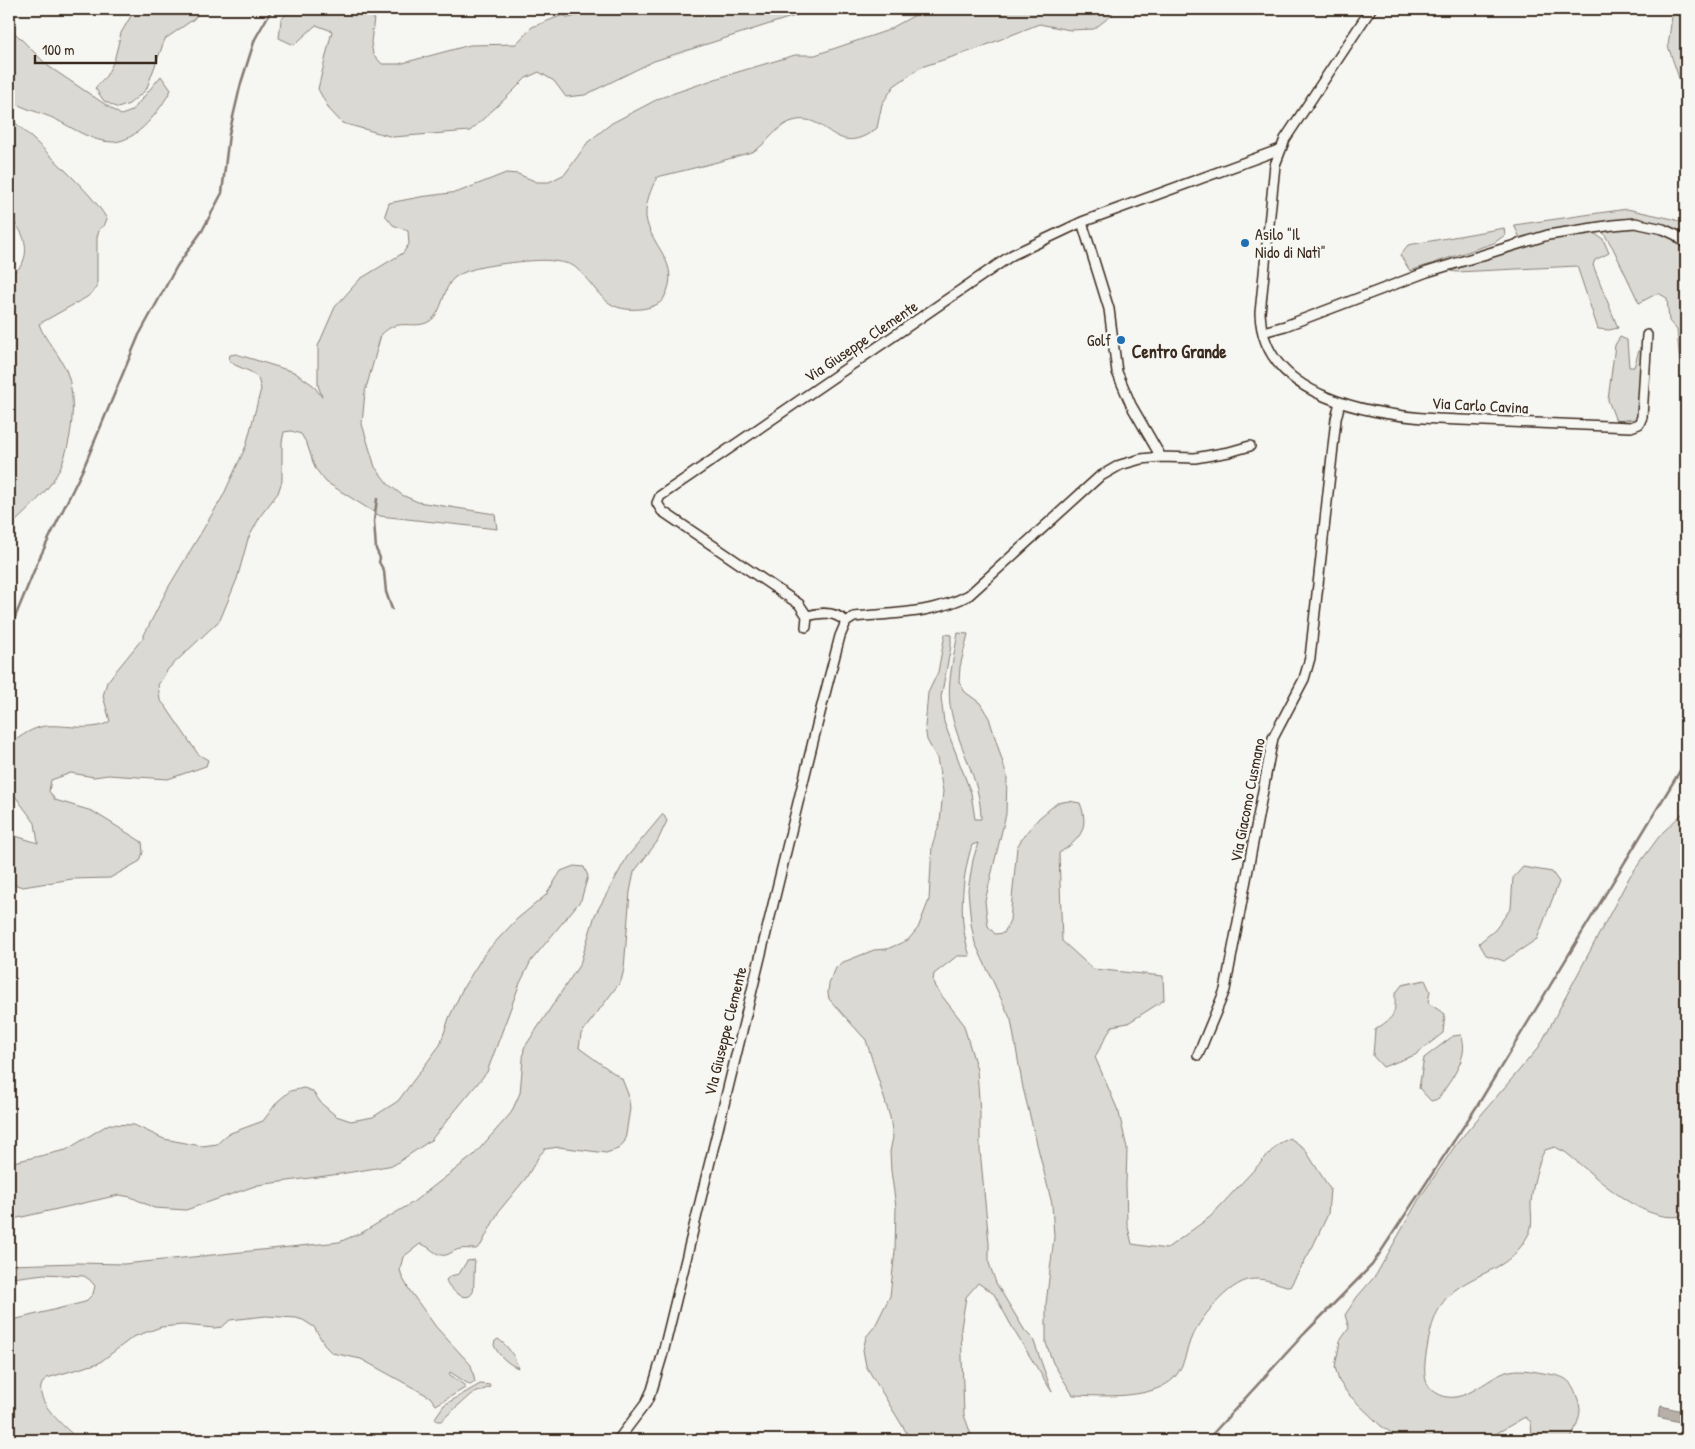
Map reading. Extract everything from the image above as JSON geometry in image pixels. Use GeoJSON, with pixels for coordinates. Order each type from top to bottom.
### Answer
{"type":"FeatureCollection","features":[{"type":"Feature","properties":{"kind":"street","name":"Via Carlo Cavina"},"geometry":{"type":"LineString","coordinates":[[1371,9],[1286,139],[1275,165],[1261,305],[1261,324],[1268,346],[1276,361],[1290,375],[1323,396],[1358,408],[1405,417],[1634,426],[1640,422],[1642,417],[1647,335]]}},
{"type":"Feature","properties":{"kind":"street","name":"Via Giuseppe Clemente"},"geometry":{"type":"LineString","coordinates":[[807,616],[799,604],[662,511],[658,506],[658,497],[1012,255],[1082,222],[1281,150]]}},
{"type":"Feature","properties":{"kind":"street"},"geometry":{"type":"LineString","coordinates":[[1082,222],[1109,309],[1117,372],[1131,405],[1160,457]]}},
{"type":"Feature","properties":{"kind":"street"},"geometry":{"type":"LineString","coordinates":[[1263,332],[1285,326],[1427,272],[1548,235],[1613,224],[1635,223],[1662,228],[1676,235],[1686,244]]}},
{"type":"Feature","properties":{"kind":"street","name":"Via Giacomo Cusmano"},"geometry":{"type":"LineString","coordinates":[[1198,1055],[1226,990],[1273,738],[1304,679],[1310,658],[1336,419],[1340,402]]}},
{"type":"Feature","properties":{"kind":"street"},"geometry":{"type":"LineString","coordinates":[[806,626],[807,616],[820,613],[834,614],[846,622],[854,617],[939,607],[954,603],[969,595],[982,584],[1099,477],[1113,468],[1128,462],[1160,457],[1194,458],[1250,446]]}},
{"type":"Feature","properties":{"kind":"street","name":"VIa Giuseppe Clemente"},"geometry":{"type":"LineString","coordinates":[[618,1440],[646,1403],[661,1360],[820,713],[840,636],[846,622]]}},
{"type":"Feature","properties":{"kind":"shaded area"},"geometry":{"type":"Polygon","coordinates":[[[135,9],[201,9],[194,19],[165,39],[146,90],[129,104],[118,108],[104,101],[95,88],[106,76],[114,61],[121,33],[135,9]]]}},
{"type":"Feature","properties":{"kind":"shaded area"},"geometry":{"type":"Polygon","coordinates":[[[291,9],[380,9],[374,18],[371,42],[373,54],[382,64],[399,64],[470,45],[516,44],[532,27],[563,15],[569,18],[596,9],[825,9],[804,13],[654,61],[585,95],[566,97],[554,81],[539,72],[526,78],[470,131],[393,137],[342,123],[329,109],[318,89],[332,31],[316,25],[294,45],[279,38],[281,20],[291,9]]]}},
{"type":"Feature","properties":{"kind":"shaded area"},"geometry":{"type":"Polygon","coordinates":[[[923,9],[1113,9],[1112,15],[1094,29],[1070,30],[1039,24],[974,50],[921,67],[894,86],[882,104],[877,128],[863,137],[852,140],[842,138],[808,120],[797,120],[784,125],[754,151],[723,161],[657,177],[647,201],[646,217],[653,237],[668,265],[670,275],[669,286],[664,298],[654,306],[641,309],[618,307],[603,298],[573,266],[547,260],[525,261],[487,266],[462,273],[450,282],[438,312],[430,321],[418,325],[394,326],[388,329],[381,335],[365,392],[362,424],[375,467],[388,484],[402,495],[418,502],[495,514],[497,529],[380,516],[326,482],[315,468],[307,444],[301,434],[291,431],[284,432],[282,442],[282,481],[278,493],[261,515],[248,539],[237,579],[220,620],[168,669],[158,685],[160,700],[198,754],[208,760],[206,766],[168,779],[108,775],[94,777],[71,773],[51,780],[49,791],[55,800],[92,811],[142,842],[143,852],[140,861],[110,878],[72,879],[23,887],[9,883],[9,834],[38,843],[35,823],[9,788],[9,745],[28,732],[40,727],[94,727],[110,721],[103,696],[107,682],[142,639],[168,588],[223,496],[246,446],[261,389],[258,378],[251,372],[235,365],[229,360],[230,355],[236,354],[294,372],[313,385],[322,397],[318,385],[318,346],[335,307],[360,279],[403,253],[409,244],[408,231],[393,225],[385,215],[389,203],[458,192],[506,173],[518,174],[537,182],[549,182],[565,174],[588,142],[612,123],[660,98],[795,55],[815,55],[886,31],[923,9]]]}},
{"type":"Feature","properties":{"kind":"shaded area"},"geometry":{"type":"Polygon","coordinates":[[[1673,9],[1686,9],[1686,91],[1680,81],[1668,46],[1673,9]]]}},
{"type":"Feature","properties":{"kind":"shaded area"},"geometry":{"type":"Polygon","coordinates":[[[9,27],[48,66],[121,115],[132,111],[161,76],[171,90],[154,115],[131,136],[113,142],[90,137],[9,99],[9,27]]]}},
{"type":"Feature","properties":{"kind":"shaded area"},"geometry":{"type":"Polygon","coordinates":[[[9,117],[79,184],[107,219],[104,226],[100,228],[97,237],[97,288],[87,297],[39,324],[63,364],[70,381],[72,423],[70,437],[62,463],[47,489],[9,528],[9,275],[19,268],[23,262],[26,248],[19,228],[9,219],[9,117]]]}},
{"type":"Feature","properties":{"kind":"shaded area"},"geometry":{"type":"Polygon","coordinates":[[[1627,209],[1673,219],[1686,224],[1686,371],[1680,364],[1677,330],[1669,321],[1667,298],[1658,293],[1639,303],[1613,248],[1601,229],[1587,226],[1520,238],[1514,225],[1627,209]]]}},
{"type":"Feature","properties":{"kind":"shaded area"},"geometry":{"type":"Polygon","coordinates":[[[1504,228],[1505,235],[1494,243],[1410,271],[1400,255],[1408,245],[1504,228]]]}},
{"type":"Feature","properties":{"kind":"shaded area"},"geometry":{"type":"Polygon","coordinates":[[[1593,233],[1603,239],[1609,253],[1595,260],[1593,265],[1618,328],[1609,330],[1598,329],[1577,266],[1451,271],[1536,241],[1593,233]]]}},
{"type":"Feature","properties":{"kind":"shaded area"},"geometry":{"type":"Polygon","coordinates":[[[1620,337],[1627,340],[1629,367],[1634,367],[1640,347],[1643,353],[1639,414],[1635,419],[1616,421],[1608,400],[1615,345],[1620,337]]]}},
{"type":"Feature","properties":{"kind":"shaded area"},"geometry":{"type":"Polygon","coordinates":[[[958,633],[968,634],[960,667],[959,682],[965,692],[980,703],[989,718],[1007,776],[1006,814],[985,901],[988,926],[995,934],[1004,933],[1010,920],[1017,847],[1025,834],[1039,818],[1057,803],[1069,801],[1080,803],[1084,820],[1081,832],[1073,843],[1059,853],[1062,941],[1093,969],[1163,976],[1164,1000],[1128,1023],[1112,1026],[1095,1057],[1119,1113],[1127,1148],[1127,1223],[1132,1244],[1166,1249],[1210,1217],[1278,1144],[1290,1138],[1304,1148],[1330,1189],[1328,1214],[1290,1287],[1256,1279],[1247,1280],[1228,1291],[1203,1319],[1192,1336],[1181,1368],[1174,1378],[1165,1385],[1153,1390],[1126,1395],[1073,1395],[1053,1363],[1046,1343],[1046,1304],[1054,1237],[1052,1204],[1023,1088],[1011,1020],[975,943],[968,890],[978,843],[972,845],[965,872],[962,900],[966,943],[970,956],[957,956],[934,974],[933,981],[935,987],[963,1023],[977,1070],[980,1150],[989,1243],[989,1263],[996,1283],[1025,1331],[1033,1339],[1052,1392],[994,1294],[978,1283],[966,1297],[961,1328],[964,1415],[973,1440],[911,1440],[866,1366],[863,1350],[866,1337],[875,1326],[890,1296],[895,1251],[896,1207],[891,1171],[890,1152],[893,1137],[890,1117],[866,1040],[829,999],[828,993],[829,984],[836,968],[841,963],[874,950],[887,949],[908,940],[918,928],[929,900],[932,846],[940,822],[943,791],[937,758],[927,740],[925,727],[928,693],[938,672],[945,634],[951,635],[951,646],[941,697],[944,722],[971,793],[975,819],[981,819],[980,804],[973,775],[957,734],[950,705],[950,678],[958,633]]]}},
{"type":"Feature","properties":{"kind":"shaded area"},"geometry":{"type":"Polygon","coordinates":[[[1686,810],[1686,1215],[1670,1217],[1654,1214],[1637,1207],[1606,1186],[1565,1152],[1555,1147],[1545,1150],[1537,1169],[1534,1184],[1529,1233],[1512,1257],[1465,1283],[1443,1302],[1435,1317],[1430,1333],[1425,1376],[1432,1390],[1443,1396],[1452,1397],[1469,1393],[1500,1375],[1511,1371],[1529,1371],[1561,1377],[1572,1385],[1580,1406],[1579,1418],[1571,1440],[1530,1440],[1532,1438],[1531,1422],[1525,1417],[1485,1440],[1402,1440],[1381,1426],[1348,1394],[1339,1381],[1335,1367],[1340,1341],[1349,1328],[1345,1315],[1357,1297],[1376,1275],[1419,1199],[1457,1143],[1539,1047],[1630,876],[1661,834],[1686,810]]]}},
{"type":"Feature","properties":{"kind":"shaded area"},"geometry":{"type":"Polygon","coordinates":[[[663,814],[667,821],[657,842],[634,872],[630,892],[624,969],[621,981],[581,1034],[579,1048],[622,1079],[628,1094],[630,1108],[625,1141],[618,1149],[606,1153],[559,1147],[545,1149],[526,1178],[499,1211],[481,1245],[476,1249],[460,1249],[444,1255],[438,1254],[420,1244],[403,1257],[400,1269],[410,1291],[436,1327],[471,1365],[475,1382],[470,1385],[450,1372],[449,1374],[464,1385],[465,1388],[436,1405],[430,1397],[361,1359],[332,1353],[326,1347],[314,1327],[296,1318],[266,1316],[230,1320],[222,1327],[214,1328],[183,1325],[161,1327],[133,1337],[99,1363],[47,1378],[42,1385],[41,1393],[44,1402],[57,1420],[79,1440],[9,1440],[9,1321],[85,1302],[93,1294],[95,1286],[84,1276],[44,1274],[12,1278],[9,1277],[9,1265],[124,1264],[339,1242],[363,1232],[412,1203],[474,1155],[511,1113],[520,1093],[524,1048],[580,964],[595,915],[627,857],[663,814]]]}},
{"type":"Feature","properties":{"kind":"shaded area"},"geometry":{"type":"Polygon","coordinates":[[[574,866],[584,867],[588,876],[581,900],[531,961],[520,983],[487,1072],[431,1140],[394,1165],[258,1185],[186,1210],[154,1208],[131,1197],[119,1195],[9,1220],[9,1163],[66,1150],[109,1124],[134,1125],[164,1139],[202,1146],[217,1144],[228,1134],[263,1121],[278,1101],[290,1091],[304,1088],[312,1091],[322,1104],[336,1116],[351,1121],[373,1117],[398,1101],[440,1045],[449,1018],[463,988],[485,953],[517,919],[546,895],[561,871],[574,866]]]}},
{"type":"Feature","properties":{"kind":"shaded area"},"geometry":{"type":"Polygon","coordinates":[[[1523,867],[1552,872],[1559,882],[1537,939],[1504,961],[1486,955],[1479,943],[1495,930],[1511,908],[1513,878],[1523,867]]]}},
{"type":"Feature","properties":{"kind":"shaded area"},"geometry":{"type":"Polygon","coordinates":[[[1425,980],[1430,991],[1428,1003],[1445,1014],[1443,1033],[1415,1055],[1383,1067],[1373,1056],[1375,1030],[1392,1016],[1395,1008],[1395,994],[1402,985],[1425,980]]]}},
{"type":"Feature","properties":{"kind":"shaded area"},"geometry":{"type":"Polygon","coordinates":[[[1461,1035],[1463,1052],[1457,1069],[1438,1099],[1431,1101],[1419,1088],[1424,1058],[1453,1036],[1461,1035]]]}},
{"type":"Feature","properties":{"kind":"shaded area"},"geometry":{"type":"Polygon","coordinates":[[[475,1260],[473,1292],[470,1296],[462,1296],[450,1287],[446,1280],[450,1276],[459,1274],[467,1261],[475,1260]]]}},
{"type":"Feature","properties":{"kind":"shaded area"},"geometry":{"type":"Polygon","coordinates":[[[498,1339],[511,1352],[518,1368],[507,1362],[498,1352],[494,1345],[498,1339]]]}},
{"type":"Feature","properties":{"kind":"shaded area"},"geometry":{"type":"Polygon","coordinates":[[[480,1384],[490,1385],[490,1387],[470,1395],[441,1421],[437,1421],[435,1418],[444,1405],[480,1384]]]}},
{"type":"Feature","properties":{"kind":"shaded area"},"geometry":{"type":"Polygon","coordinates":[[[1661,1406],[1682,1411],[1680,1422],[1658,1417],[1661,1406]]]}},
{"type":"Feature","properties":{"kind":"waterway"},"geometry":{"type":"LineString","coordinates":[[9,632],[38,561],[83,469],[139,335],[177,266],[202,231],[222,193],[229,134],[241,83],[255,39],[272,9]]}},
{"type":"Feature","properties":{"kind":"waterway"},"geometry":{"type":"LineString","coordinates":[[377,499],[374,521],[376,549],[380,558],[379,562],[384,571],[386,592],[392,609]]}},
{"type":"Feature","properties":{"kind":"waterway"},"geometry":{"type":"LineString","coordinates":[[1207,1440],[1304,1334],[1372,1265],[1479,1103],[1686,761]]}},
{"type":"Feature","properties":{"kind":"place","name":"Asilo \"Il Nido di Natì\""},"geometry":{"type":"Point","coordinates":[1245,243]}},
{"type":"Feature","properties":{"kind":"place","name":"Golf"},"geometry":{"type":"Point","coordinates":[1121,340]}},
{"type":"Feature","properties":{"kind":"district","name":"Centro Grande"},"geometry":{"type":"Point","coordinates":[1179,352]}}]}
